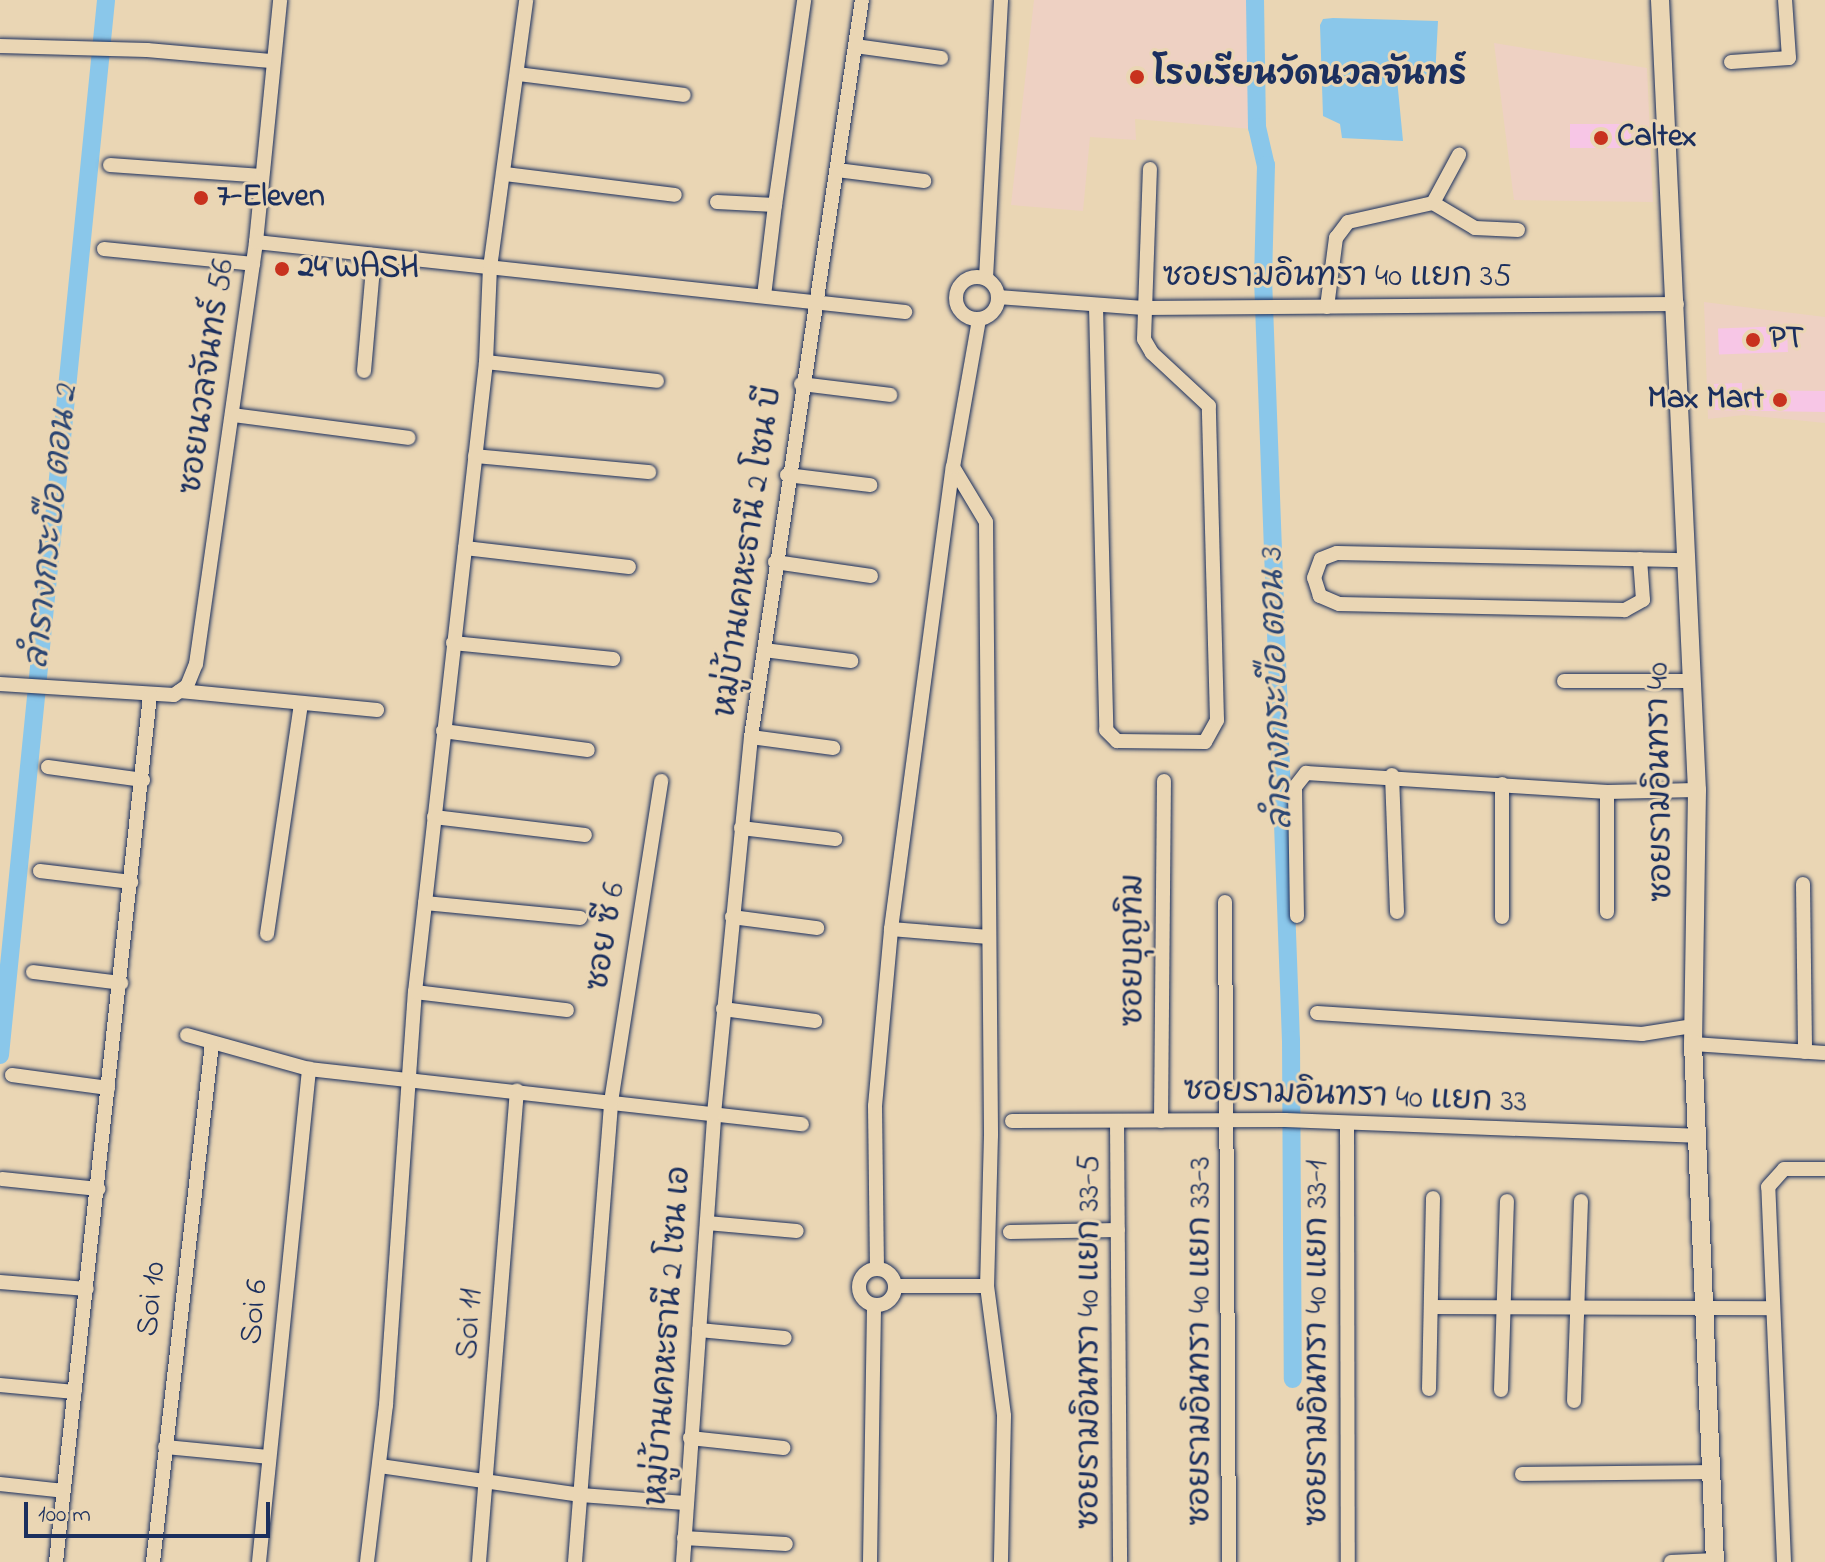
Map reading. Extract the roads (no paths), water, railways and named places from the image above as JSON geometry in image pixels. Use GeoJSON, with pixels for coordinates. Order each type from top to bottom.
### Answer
{"type":"FeatureCollection","features":[{"type":"Feature","properties":{"kind":"street","name":"ซอยนวลจันทร์ 56"},"geometry":{"type":"LineString","coordinates":[[180,691],[196,664],[233,415],[256,242],[271,61],[280,0]]}},
{"type":"Feature","properties":{"kind":"street"},"geometry":{"type":"LineString","coordinates":[[367,1562],[380,1466],[415,992],[486,362],[490,268],[526,0]]}},
{"type":"Feature","properties":{"kind":"street"},"geometry":{"type":"LineString","coordinates":[[764,296],[804,0]]}},
{"type":"Feature","properties":{"kind":"street","name":"หมู่บ้านเคหะธานี 2 โซน บี"},"geometry":{"type":"LineString","coordinates":[[714,1114],[751,737],[787,475],[818,302],[862,0]]}},
{"type":"Feature","properties":{"kind":"street"},"geometry":{"type":"LineString","coordinates":[[877,1269],[875,1106],[891,929],[953,467],[979,320],[995,309],[998,297],[986,278],[1001,0]]}},
{"type":"Feature","properties":{"kind":"street","name":"ซอยรามอินทรา 40"},"geometry":{"type":"LineString","coordinates":[[1660,0],[1677,304],[1685,560],[1697,790],[1693,1035],[1715,1561]]}},
{"type":"Feature","properties":{"kind":"street"},"geometry":{"type":"LineString","coordinates":[[1731,62],[1789,58],[1785,0]]}},
{"type":"Feature","properties":{"kind":"street"},"geometry":{"type":"LineString","coordinates":[[0,46],[101,48],[271,61]]}},
{"type":"Feature","properties":{"kind":"street"},"geometry":{"type":"LineString","coordinates":[[855,46],[941,58]]}},
{"type":"Feature","properties":{"kind":"street"},"geometry":{"type":"LineString","coordinates":[[518,74],[684,95]]}},
{"type":"Feature","properties":{"kind":"street"},"geometry":{"type":"LineString","coordinates":[[1433,203],[1459,155]]}},
{"type":"Feature","properties":{"kind":"street"},"geometry":{"type":"LineString","coordinates":[[110,165],[262,176]]}},
{"type":"Feature","properties":{"kind":"street"},"geometry":{"type":"LineString","coordinates":[[1096,306],[1106,730],[1117,741],[1205,742],[1217,720],[1209,406],[1152,353],[1144,339],[1150,169]]}},
{"type":"Feature","properties":{"kind":"street"},"geometry":{"type":"LineString","coordinates":[[837,170],[924,181]]}},
{"type":"Feature","properties":{"kind":"street"},"geometry":{"type":"LineString","coordinates":[[505,174],[675,195]]}},
{"type":"Feature","properties":{"kind":"street"},"geometry":{"type":"LineString","coordinates":[[717,202],[775,205]]}},
{"type":"Feature","properties":{"kind":"street"},"geometry":{"type":"LineString","coordinates":[[1327,307],[1331,260],[1348,222],[1433,203],[1475,228],[1518,230]]}},
{"type":"Feature","properties":{"kind":"street"},"geometry":{"type":"LineString","coordinates":[[256,242],[905,312]]}},
{"type":"Feature","properties":{"kind":"street"},"geometry":{"type":"LineString","coordinates":[[104,249],[253,264]]}},
{"type":"Feature","properties":{"kind":"street"},"geometry":{"type":"LineString","coordinates":[[364,371],[374,256]]}},
{"type":"Feature","properties":{"kind":"street"},"geometry":{"type":"LineString","coordinates":[[979,320],[964,315],[956,294],[964,281],[986,278]]}},
{"type":"Feature","properties":{"kind":"street","name":"ซอยรามอินทรา 40 แยก 35"},"geometry":{"type":"LineString","coordinates":[[998,297],[1144,308],[1677,304]]}},
{"type":"Feature","properties":{"kind":"street"},"geometry":{"type":"LineString","coordinates":[[486,362],[657,381]]}},
{"type":"Feature","properties":{"kind":"street"},"geometry":{"type":"LineString","coordinates":[[801,384],[890,395]]}},
{"type":"Feature","properties":{"kind":"street"},"geometry":{"type":"LineString","coordinates":[[233,415],[409,438]]}},
{"type":"Feature","properties":{"kind":"street"},"geometry":{"type":"LineString","coordinates":[[475,456],[649,472]]}},
{"type":"Feature","properties":{"kind":"street"},"geometry":{"type":"LineString","coordinates":[[953,467],[986,522],[989,937],[987,1286],[1004,1416],[1001,1562]]}},
{"type":"Feature","properties":{"kind":"street"},"geometry":{"type":"LineString","coordinates":[[787,475],[870,485]]}},
{"type":"Feature","properties":{"kind":"street"},"geometry":{"type":"LineString","coordinates":[[465,548],[629,567]]}},
{"type":"Feature","properties":{"kind":"street"},"geometry":{"type":"LineString","coordinates":[[1640,559],[1643,600],[1639,607],[1625,610],[1339,604],[1320,596],[1314,578],[1321,559],[1337,553],[1640,559],[1685,560]]}},
{"type":"Feature","properties":{"kind":"street"},"geometry":{"type":"LineString","coordinates":[[775,562],[871,576]]}},
{"type":"Feature","properties":{"kind":"street"},"geometry":{"type":"LineString","coordinates":[[453,643],[613,659]]}},
{"type":"Feature","properties":{"kind":"street"},"geometry":{"type":"LineString","coordinates":[[764,650],[851,661]]}},
{"type":"Feature","properties":{"kind":"street"},"geometry":{"type":"LineString","coordinates":[[1564,681],[1691,681]]}},
{"type":"Feature","properties":{"kind":"street"},"geometry":{"type":"LineString","coordinates":[[0,684],[150,695],[180,691],[377,710]]}},
{"type":"Feature","properties":{"kind":"street"},"geometry":{"type":"LineString","coordinates":[[56,1562],[150,695]]}},
{"type":"Feature","properties":{"kind":"street"},"geometry":{"type":"LineString","coordinates":[[267,934],[301,703]]}},
{"type":"Feature","properties":{"kind":"street"},"geometry":{"type":"LineString","coordinates":[[443,731],[588,750]]}},
{"type":"Feature","properties":{"kind":"street"},"geometry":{"type":"LineString","coordinates":[[751,737],[833,748]]}},
{"type":"Feature","properties":{"kind":"street"},"geometry":{"type":"LineString","coordinates":[[48,767],[143,780]]}},
{"type":"Feature","properties":{"kind":"street"},"geometry":{"type":"LineString","coordinates":[[1297,916],[1298,780],[1313,771],[1607,792],[1697,790]]}},
{"type":"Feature","properties":{"kind":"street"},"geometry":{"type":"LineString","coordinates":[[1392,775],[1397,912]]}},
{"type":"Feature","properties":{"kind":"street","name":"ซอย ซี 6"},"geometry":{"type":"LineString","coordinates":[[575,1562],[611,1102],[661,781]]}},
{"type":"Feature","properties":{"kind":"street","name":"ซอยบุญทิม"},"geometry":{"type":"LineString","coordinates":[[1161,1121],[1164,781]]}},
{"type":"Feature","properties":{"kind":"street"},"geometry":{"type":"LineString","coordinates":[[1502,784],[1502,917]]}},
{"type":"Feature","properties":{"kind":"street"},"geometry":{"type":"LineString","coordinates":[[1607,792],[1607,912]]}},
{"type":"Feature","properties":{"kind":"street"},"geometry":{"type":"LineString","coordinates":[[434,817],[585,835]]}},
{"type":"Feature","properties":{"kind":"street"},"geometry":{"type":"LineString","coordinates":[[741,828],[835,839]]}},
{"type":"Feature","properties":{"kind":"street"},"geometry":{"type":"LineString","coordinates":[[40,871],[131,882]]}},
{"type":"Feature","properties":{"kind":"street"},"geometry":{"type":"LineString","coordinates":[[1803,884],[1805,1052]]}},
{"type":"Feature","properties":{"kind":"street","name":"ซอยรามอินทรา 40 แยก 33-3"},"geometry":{"type":"LineString","coordinates":[[1225,902],[1230,1120],[1229,1562]]}},
{"type":"Feature","properties":{"kind":"street"},"geometry":{"type":"LineString","coordinates":[[425,903],[580,918]]}},
{"type":"Feature","properties":{"kind":"street"},"geometry":{"type":"LineString","coordinates":[[732,917],[817,928]]}},
{"type":"Feature","properties":{"kind":"street"},"geometry":{"type":"LineString","coordinates":[[891,929],[989,937]]}},
{"type":"Feature","properties":{"kind":"street"},"geometry":{"type":"LineString","coordinates":[[33,972],[121,983]]}},
{"type":"Feature","properties":{"kind":"street"},"geometry":{"type":"LineString","coordinates":[[415,992],[567,1010]]}},
{"type":"Feature","properties":{"kind":"street"},"geometry":{"type":"LineString","coordinates":[[723,1009],[815,1021]]}},
{"type":"Feature","properties":{"kind":"street"},"geometry":{"type":"LineString","coordinates":[[1317,1013],[1693,1035],[1825,1053]]}},
{"type":"Feature","properties":{"kind":"street"},"geometry":{"type":"LineString","coordinates":[[187,1035],[309,1069],[802,1124]]}},
{"type":"Feature","properties":{"kind":"street","name":"Soi 10"},"geometry":{"type":"LineString","coordinates":[[153,1562],[212,1043]]}},
{"type":"Feature","properties":{"kind":"street","name":"Soi 6"},"geometry":{"type":"LineString","coordinates":[[259,1562],[309,1069]]}},
{"type":"Feature","properties":{"kind":"street"},"geometry":{"type":"LineString","coordinates":[[12,1075],[108,1088]]}},
{"type":"Feature","properties":{"kind":"street","name":"Soi 11"},"geometry":{"type":"LineString","coordinates":[[479,1562],[488,1483],[517,1091]]}},
{"type":"Feature","properties":{"kind":"street","name":"หมู่บ้านเคหะธานี 2 โซน เอ"},"geometry":{"type":"LineString","coordinates":[[683,1562],[714,1114]]}},
{"type":"Feature","properties":{"kind":"street","name":"ซอยรามอินทรา 40 แยก 33"},"geometry":{"type":"LineString","coordinates":[[1012,1121],[1290,1120],[1696,1136]]}},
{"type":"Feature","properties":{"kind":"street","name":"ซอยรามอินทรา 40 แยก 33-5"},"geometry":{"type":"LineString","coordinates":[[1117,1121],[1120,1562]]}},
{"type":"Feature","properties":{"kind":"street","name":"ซอยรามอินทรา 40 แยก 33-1"},"geometry":{"type":"LineString","coordinates":[[1347,1124],[1348,1562]]}},
{"type":"Feature","properties":{"kind":"street"},"geometry":{"type":"LineString","coordinates":[[1784,1562],[1768,1187],[1784,1169],[1825,1169]]}},
{"type":"Feature","properties":{"kind":"street"},"geometry":{"type":"LineString","coordinates":[[2,1179],[98,1189]]}},
{"type":"Feature","properties":{"kind":"street"},"geometry":{"type":"LineString","coordinates":[[1429,1389],[1433,1198]]}},
{"type":"Feature","properties":{"kind":"street"},"geometry":{"type":"LineString","coordinates":[[1501,1390],[1507,1201]]}},
{"type":"Feature","properties":{"kind":"street"},"geometry":{"type":"LineString","coordinates":[[1574,1401],[1581,1201]]}},
{"type":"Feature","properties":{"kind":"street"},"geometry":{"type":"LineString","coordinates":[[707,1223],[797,1231]]}},
{"type":"Feature","properties":{"kind":"street"},"geometry":{"type":"LineString","coordinates":[[1010,1232],[1118,1230]]}},
{"type":"Feature","properties":{"kind":"street"},"geometry":{"type":"LineString","coordinates":[[877,1269],[887,1272],[895,1286],[889,1301],[874,1305],[864,1300],[858,1286],[867,1272],[877,1269]]}},
{"type":"Feature","properties":{"kind":"street"},"geometry":{"type":"LineString","coordinates":[[0,1282],[87,1289]]}},
{"type":"Feature","properties":{"kind":"street"},"geometry":{"type":"LineString","coordinates":[[895,1286],[987,1286]]}},
{"type":"Feature","properties":{"kind":"street"},"geometry":{"type":"LineString","coordinates":[[870,1562],[874,1305]]}},
{"type":"Feature","properties":{"kind":"street"},"geometry":{"type":"LineString","coordinates":[[1432,1307],[1575,1305],[1771,1308]]}},
{"type":"Feature","properties":{"kind":"street"},"geometry":{"type":"LineString","coordinates":[[699,1330],[785,1338]]}},
{"type":"Feature","properties":{"kind":"street"},"geometry":{"type":"LineString","coordinates":[[0,1385],[75,1392]]}},
{"type":"Feature","properties":{"kind":"street"},"geometry":{"type":"LineString","coordinates":[[690,1438],[783,1448]]}},
{"type":"Feature","properties":{"kind":"street"},"geometry":{"type":"LineString","coordinates":[[165,1447],[269,1457]]}},
{"type":"Feature","properties":{"kind":"street"},"geometry":{"type":"LineString","coordinates":[[380,1466],[581,1495],[685,1503]]}},
{"type":"Feature","properties":{"kind":"street"},"geometry":{"type":"LineString","coordinates":[[1522,1474],[1711,1472]]}},
{"type":"Feature","properties":{"kind":"street"},"geometry":{"type":"LineString","coordinates":[[0,1484],[64,1491]]}},
{"type":"Feature","properties":{"kind":"street"},"geometry":{"type":"LineString","coordinates":[[684,1538],[786,1544]]}},
{"type":"Feature","properties":{"kind":"street"},"geometry":{"type":"LineString","coordinates":[[1671,1562],[1715,1561]]}},
{"type":"Feature","properties":{"kind":"water"},"geometry":{"type":"Polygon","coordinates":[[[1323,19],[1438,21],[1435,77],[1397,79],[1403,141],[1342,138],[1340,124],[1323,116],[1320,25],[1323,19]]]}},
{"type":"Feature","properties":{"kind":"waterway","name":"ลำรางกระบือ ตอน 2"},"geometry":{"type":"LineString","coordinates":[[0,1055],[106,0]]}},
{"type":"Feature","properties":{"kind":"waterway","name":"ลำรางกระบือ ตอน 3"},"geometry":{"type":"LineString","coordinates":[[1255,0],[1257,127],[1266,165],[1263,278],[1291,1040],[1293,1379]]}},
{"type":"Feature","properties":{"kind":"place","name":"โรงเรียนวัดนวลจันทร์"},"geometry":{"type":"Point","coordinates":[1137,77]}},
{"type":"Feature","properties":{"kind":"place","name":"Caltex"},"geometry":{"type":"Point","coordinates":[1601,138]}},
{"type":"Feature","properties":{"kind":"place","name":"7-Eleven"},"geometry":{"type":"Point","coordinates":[201,198]}},
{"type":"Feature","properties":{"kind":"place","name":"24 WASH"},"geometry":{"type":"Point","coordinates":[282,269]}},
{"type":"Feature","properties":{"kind":"place","name":"PT"},"geometry":{"type":"Point","coordinates":[1753,340]}},
{"type":"Feature","properties":{"kind":"place","name":"Max Mart"},"geometry":{"type":"Point","coordinates":[1780,400]}}]}
